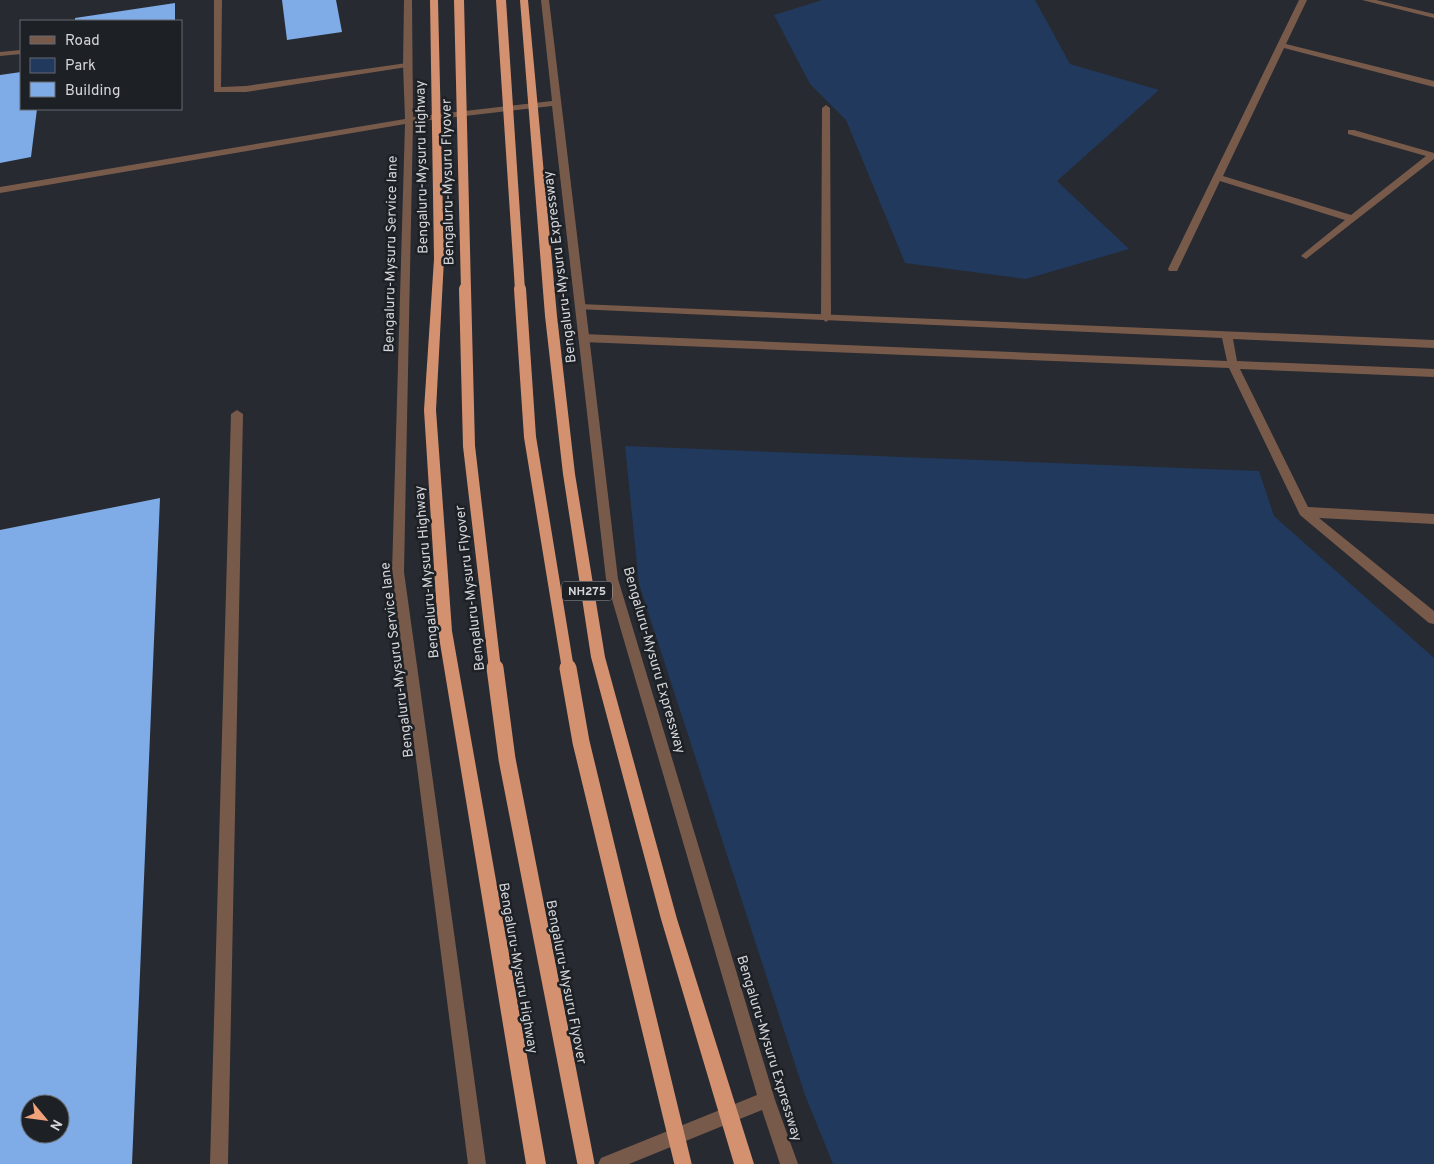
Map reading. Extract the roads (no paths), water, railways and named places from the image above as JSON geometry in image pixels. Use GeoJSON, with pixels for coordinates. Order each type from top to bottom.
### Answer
{"type":"FeatureCollection","features":[{"type":"Feature","properties":{"kind":"highway","name":"Bengaluru-Mysuru Highway"},"geometry":{"type":"LineString","coordinates":[[434,0],[439,259],[430,410],[445,631],[536,1164]]}},
{"type":"Feature","properties":{"kind":"highway","name":"Bengaluru-Mysuru Flyover"},"geometry":{"type":"LineString","coordinates":[[459,0],[469,446],[484,584],[507,760],[586,1164]]}},
{"type":"Feature","properties":{"kind":"highway","name":"NH275"},"geometry":{"type":"LineString","coordinates":[[501,0],[530,437],[551,572],[581,742],[683,1164]]}},
{"type":"Feature","properties":{"kind":"highway","name":"Bengaluru-Mysuru Expressway"},"geometry":{"type":"LineString","coordinates":[[524,0],[551,316],[569,474],[598,657],[669,919],[744,1164]]}},
{"type":"Feature","properties":{"kind":"street"},"geometry":{"type":"LineString","coordinates":[[218,0],[217,90],[246,89],[407,65]]}},
{"type":"Feature","properties":{"kind":"street","name":"Bengaluru-Mysuru Service lane"},"geometry":{"type":"LineString","coordinates":[[408,0],[407,65],[409,120],[398,572],[477,1164]]}},
{"type":"Feature","properties":{"kind":"street","name":"Bengaluru-Mysuru Expressway"},"geometry":{"type":"LineString","coordinates":[[546,0],[556,103],[612,579],[767,1100],[789,1164]]}},
{"type":"Feature","properties":{"kind":"street"},"geometry":{"type":"LineString","coordinates":[[1173,269],[1304,0]]}},
{"type":"Feature","properties":{"kind":"street"},"geometry":{"type":"LineString","coordinates":[[1366,0],[1434,16]]}},
{"type":"Feature","properties":{"kind":"street"},"geometry":{"type":"LineString","coordinates":[[1282,45],[1434,84]]}},
{"type":"Feature","properties":{"kind":"street"},"geometry":{"type":"LineString","coordinates":[[0,54],[20,52]]}},
{"type":"Feature","properties":{"kind":"street"},"geometry":{"type":"LineString","coordinates":[[0,190],[409,120],[556,103]]}},
{"type":"Feature","properties":{"kind":"street"},"geometry":{"type":"LineString","coordinates":[[826,108],[826,318]]}},
{"type":"Feature","properties":{"kind":"street"},"geometry":{"type":"LineString","coordinates":[[1351,132],[1433,156]]}},
{"type":"Feature","properties":{"kind":"street"},"geometry":{"type":"LineString","coordinates":[[1306,256],[1433,156]]}},
{"type":"Feature","properties":{"kind":"street"},"geometry":{"type":"LineString","coordinates":[[1218,177],[1352,219]]}},
{"type":"Feature","properties":{"kind":"street"},"geometry":{"type":"LineString","coordinates":[[580,307],[1434,344]]}},
{"type":"Feature","properties":{"kind":"street"},"geometry":{"type":"LineString","coordinates":[[1227,335],[1233,366],[1304,512],[1434,619]]}},
{"type":"Feature","properties":{"kind":"street"},"geometry":{"type":"LineString","coordinates":[[583,338],[1434,373]]}},
{"type":"Feature","properties":{"kind":"street"},"geometry":{"type":"LineString","coordinates":[[219,1164],[237,414]]}},
{"type":"Feature","properties":{"kind":"street"},"geometry":{"type":"LineString","coordinates":[[1304,512],[1434,519]]}},
{"type":"Feature","properties":{"kind":"street"},"geometry":{"type":"LineString","coordinates":[[607,1164],[767,1100]]}}]}
